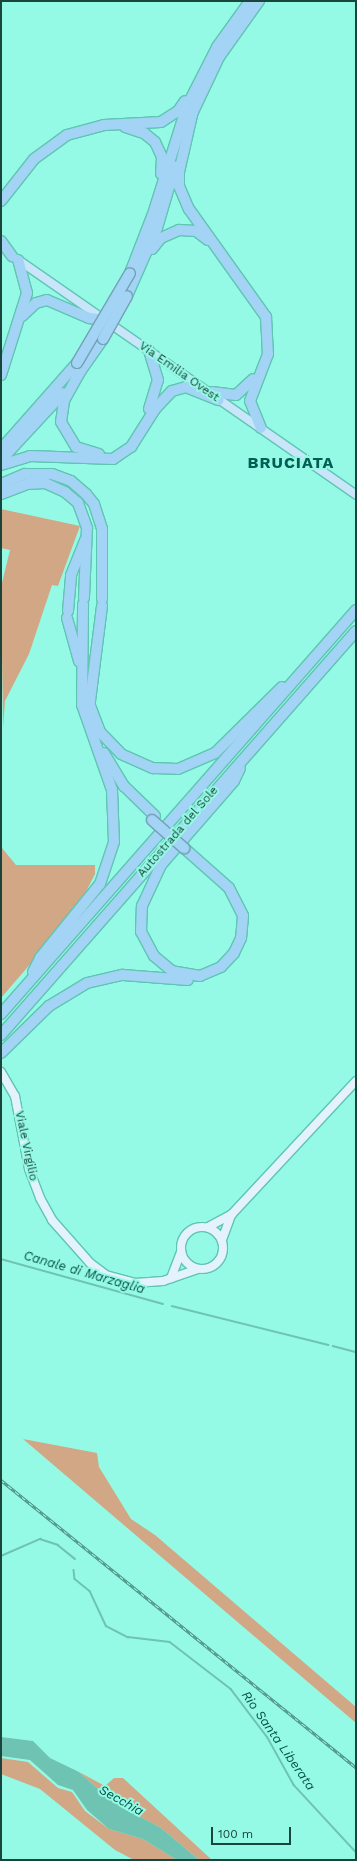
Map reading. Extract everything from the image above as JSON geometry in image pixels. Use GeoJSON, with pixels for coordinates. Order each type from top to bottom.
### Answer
{"type":"FeatureCollection","features":[{"type":"Feature","properties":{"kind":"highway"},"geometry":{"type":"LineString","coordinates":[[133,276],[182,120],[208,64],[250,1]]}},
{"type":"Feature","properties":{"kind":"highway"},"geometry":{"type":"LineString","coordinates":[[143,263],[193,111],[226,47],[259,1]]}},
{"type":"Feature","properties":{"kind":"highway"},"geometry":{"type":"LineString","coordinates":[[1,201],[30,162],[57,141],[82,129],[117,124],[152,123],[170,117],[181,107],[198,74],[208,64]]}},
{"type":"Feature","properties":{"kind":"highway"},"geometry":{"type":"LineString","coordinates":[[193,111],[179,172],[180,186],[189,209],[266,317],[270,341],[263,366],[250,401],[261,428]]}},
{"type":"Feature","properties":{"kind":"highway"},"geometry":{"type":"LineString","coordinates":[[117,124],[144,133],[158,148],[162,167],[154,211]]}},
{"type":"Feature","properties":{"kind":"highway"},"geometry":{"type":"LineString","coordinates":[[149,350],[158,380],[152,403],[128,443],[110,453],[97,454],[80,450],[63,430],[62,406],[80,367],[133,276],[161,238],[179,230],[202,235],[218,250]]}},
{"type":"Feature","properties":{"kind":"highway"},"geometry":{"type":"LineString","coordinates":[[1,241],[15,258],[26,284],[22,316],[1,375]]}},
{"type":"Feature","properties":{"kind":"highway"},"geometry":{"type":"LineString","coordinates":[[22,316],[36,303],[47,300],[89,318],[105,320]]}},
{"type":"Feature","properties":{"kind":"highway"},"geometry":{"type":"LineString","coordinates":[[205,390],[236,395],[263,366]]}},
{"type":"Feature","properties":{"kind":"highway"},"geometry":{"type":"LineString","coordinates":[[1,449],[80,367]]}},
{"type":"Feature","properties":{"kind":"highway"},"geometry":{"type":"LineString","coordinates":[[1,460],[34,428],[80,367]]}},
{"type":"Feature","properties":{"kind":"highway"},"geometry":{"type":"LineString","coordinates":[[1,465],[30,456],[113,459],[131,447],[155,409],[172,391],[186,387],[219,400]]}},
{"type":"Feature","properties":{"kind":"highway"},"geometry":{"type":"LineString","coordinates":[[1,441],[18,432]]}},
{"type":"Feature","properties":{"kind":"highway"},"geometry":{"type":"LineString","coordinates":[[1,484],[25,474],[52,474],[71,481],[86,494],[94,504],[102,529],[102,602],[89,703],[93,729],[110,763],[132,795],[154,818]]}},
{"type":"Feature","properties":{"kind":"highway"},"geometry":{"type":"LineString","coordinates":[[1,494],[27,484],[58,488],[82,509],[87,535],[81,667],[84,716],[98,752],[114,804],[115,833],[109,863],[94,892],[40,958],[25,986]]}},
{"type":"Feature","properties":{"kind":"highway"},"geometry":{"type":"LineString","coordinates":[[81,667],[68,615],[71,575],[87,535]]}},
{"type":"Feature","properties":{"kind":"highway","name":"Autostrada del Sole"},"geometry":{"type":"LineString","coordinates":[[1,1014],[356,610]]}},
{"type":"Feature","properties":{"kind":"highway","name":"Autostrada del Sole"},"geometry":{"type":"LineString","coordinates":[[1,1035],[356,631]]}},
{"type":"Feature","properties":{"kind":"highway"},"geometry":{"type":"LineString","coordinates":[[89,703],[100,732],[121,754],[153,768],[178,769],[215,753],[270,696],[300,674]]}},
{"type":"Feature","properties":{"kind":"highway"},"geometry":{"type":"LineString","coordinates":[[98,752],[121,788],[154,818],[185,846],[229,888],[243,916],[241,938],[234,953],[221,967],[200,976],[172,971],[154,956],[142,932],[142,906],[161,865],[234,781],[245,757]]}},
{"type":"Feature","properties":{"kind":"highway"},"geometry":{"type":"LineString","coordinates":[[1,1053],[38,1015],[73,989],[123,975],[203,979],[219,973],[234,960],[246,932],[242,900],[227,880],[185,846]]}},
{"type":"Feature","properties":{"kind":"main road","name":"Via Emilia Ovest"},"geometry":{"type":"LineString","coordinates":[[15,258],[356,495]]}},
{"type":"Feature","properties":{"kind":"street","name":"Via Emilia Ovest"},"geometry":{"type":"LineString","coordinates":[[1,249],[15,258]]}},
{"type":"Feature","properties":{"kind":"street","name":"Viale Virgilio"},"geometry":{"type":"LineString","coordinates":[[1,1072],[15,1096],[32,1178],[52,1220],[90,1263],[106,1275],[135,1283],[170,1278],[198,1269]]}},
{"type":"Feature","properties":{"kind":"street"},"geometry":{"type":"LineString","coordinates":[[170,1278],[181,1252],[182,1240],[189,1231],[208,1227],[232,1214],[356,1081]]}},
{"type":"Feature","properties":{"kind":"street"},"geometry":{"type":"LineString","coordinates":[[181,1252],[185,1261],[198,1269],[211,1267],[218,1262],[222,1240],[232,1214]]}},
{"type":"Feature","properties":{"kind":"street"},"geometry":{"type":"LineString","coordinates":[[208,1227],[222,1240]]}},
{"type":"Feature","properties":{"kind":"shaded area"},"geometry":{"type":"Polygon","coordinates":[[[1,509],[80,526],[58,586],[52,585],[29,654],[5,701],[3,728],[1,587],[10,550],[1,548],[1,509]]]}},
{"type":"Feature","properties":{"kind":"shaded area"},"geometry":{"type":"Polygon","coordinates":[[[1,838],[2,848],[16,865],[95,865],[95,874],[76,911],[1,998],[1,838]]]}},
{"type":"Feature","properties":{"kind":"shaded area"},"geometry":{"type":"Polygon","coordinates":[[[23,1439],[97,1453],[99,1467],[131,1519],[155,1535],[356,1707],[356,1723],[23,1439]]]}},
{"type":"Feature","properties":{"kind":"shaded area"},"geometry":{"type":"Polygon","coordinates":[[[1,1758],[28,1762],[58,1788],[72,1792],[85,1811],[109,1829],[143,1839],[177,1860],[134,1860],[115,1850],[40,1789],[1,1774],[1,1758]]]}},
{"type":"Feature","properties":{"kind":"shaded area"},"geometry":{"type":"Polygon","coordinates":[[[79,1772],[105,1786],[114,1778],[123,1778],[212,1860],[199,1860],[161,1828],[112,1802],[79,1772]]]}},
{"type":"Feature","properties":{"kind":"water"},"geometry":{"type":"Polygon","coordinates":[[[1,1737],[33,1741],[50,1758],[79,1772],[112,1802],[161,1828],[199,1860],[177,1860],[143,1839],[109,1829],[87,1810],[73,1790],[58,1785],[30,1760],[1,1756],[1,1737]]]}},
{"type":"Feature","properties":{"kind":"waterway","name":"Canale di Marzaglia"},"geometry":{"type":"LineString","coordinates":[[1,1259],[163,1304]]}},
{"type":"Feature","properties":{"kind":"waterway","name":"Canale di Marzaglia"},"geometry":{"type":"LineString","coordinates":[[172,1306],[328,1345]]}},
{"type":"Feature","properties":{"kind":"waterway","name":"Canale di Marzaglia"},"geometry":{"type":"LineString","coordinates":[[333,1346],[356,1352]]}},
{"type":"Feature","properties":{"kind":"waterway","name":"Rio Santa Liberata"},"geometry":{"type":"LineString","coordinates":[[1,1556],[40,1539],[58,1545],[75,1559]]}},
{"type":"Feature","properties":{"kind":"waterway","name":"Rio Santa Liberata"},"geometry":{"type":"LineString","coordinates":[[74,1570],[75,1579],[90,1591],[106,1626],[128,1637],[170,1642],[231,1689],[268,1738],[294,1785],[356,1852]]}},
{"type":"Feature","properties":{"kind":"railway"},"geometry":{"type":"LineString","coordinates":[[1,1480],[356,1767]]}},
{"type":"Feature","properties":{"kind":"district","name":"BRUCIATA"},"geometry":{"type":"Point","coordinates":[291,463]}},
{"type":"Feature","properties":{"kind":"water label","name":"Secchia"},"geometry":{"type":"Point","coordinates":[121,1801]}}]}
